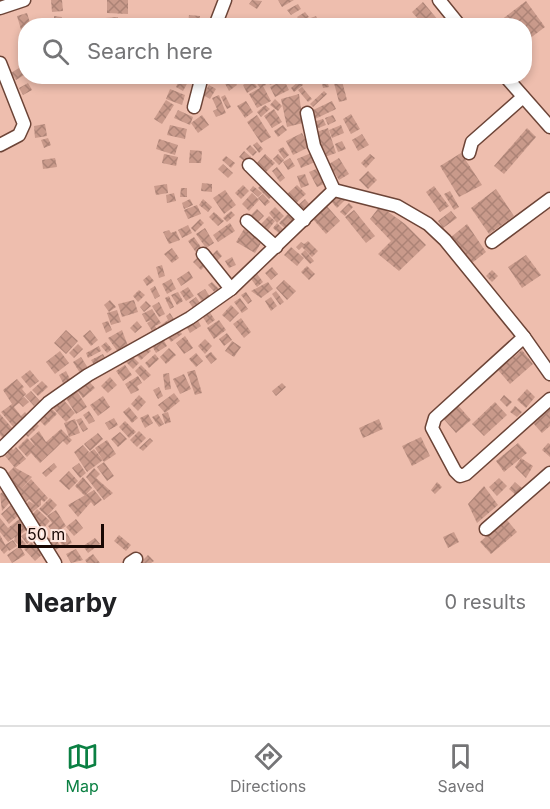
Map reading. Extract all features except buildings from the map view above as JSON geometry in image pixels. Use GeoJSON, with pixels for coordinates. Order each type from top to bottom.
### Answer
{"type":"FeatureCollection","features":[{"type":"Feature","properties":{"kind":"street"},"geometry":{"type":"LineString","coordinates":[[0,8],[24,0]]}},
{"type":"Feature","properties":{"kind":"street"},"geometry":{"type":"LineString","coordinates":[[218,18],[225,0]]}},
{"type":"Feature","properties":{"kind":"street"},"geometry":{"type":"LineString","coordinates":[[439,0],[454,18]]}},
{"type":"Feature","properties":{"kind":"street"},"geometry":{"type":"LineString","coordinates":[[0,63],[24,124],[20,135],[0,145]]}},
{"type":"Feature","properties":{"kind":"street"},"geometry":{"type":"LineString","coordinates":[[194,107],[200,84]]}},
{"type":"Feature","properties":{"kind":"street"},"geometry":{"type":"LineString","coordinates":[[512,84],[550,127]]}},
{"type":"Feature","properties":{"kind":"street"},"geometry":{"type":"LineString","coordinates":[[469,153],[472,142],[523,97]]}},
{"type":"Feature","properties":{"kind":"street"},"geometry":{"type":"LineString","coordinates":[[307,113],[314,146],[334,190]]}},
{"type":"Feature","properties":{"kind":"street"},"geometry":{"type":"LineString","coordinates":[[249,165],[304,219]]}},
{"type":"Feature","properties":{"kind":"street"},"geometry":{"type":"LineString","coordinates":[[0,450],[48,403],[88,375],[190,318],[231,289],[334,190]]}},
{"type":"Feature","properties":{"kind":"street"},"geometry":{"type":"LineString","coordinates":[[334,190],[397,206],[429,224],[445,240],[524,337],[550,374]]}},
{"type":"Feature","properties":{"kind":"street"},"geometry":{"type":"LineString","coordinates":[[492,242],[550,199]]}},
{"type":"Feature","properties":{"kind":"street"},"geometry":{"type":"LineString","coordinates":[[247,220],[276,247]]}},
{"type":"Feature","properties":{"kind":"street"},"geometry":{"type":"LineString","coordinates":[[203,254],[231,289]]}},
{"type":"Feature","properties":{"kind":"street"},"geometry":{"type":"LineString","coordinates":[[524,337],[435,418],[432,428],[454,471],[460,476],[466,474],[550,399]]}},
{"type":"Feature","properties":{"kind":"street"},"geometry":{"type":"LineString","coordinates":[[0,474],[55,563]]}},
{"type":"Feature","properties":{"kind":"street"},"geometry":{"type":"LineString","coordinates":[[486,529],[550,474]]}}]}
